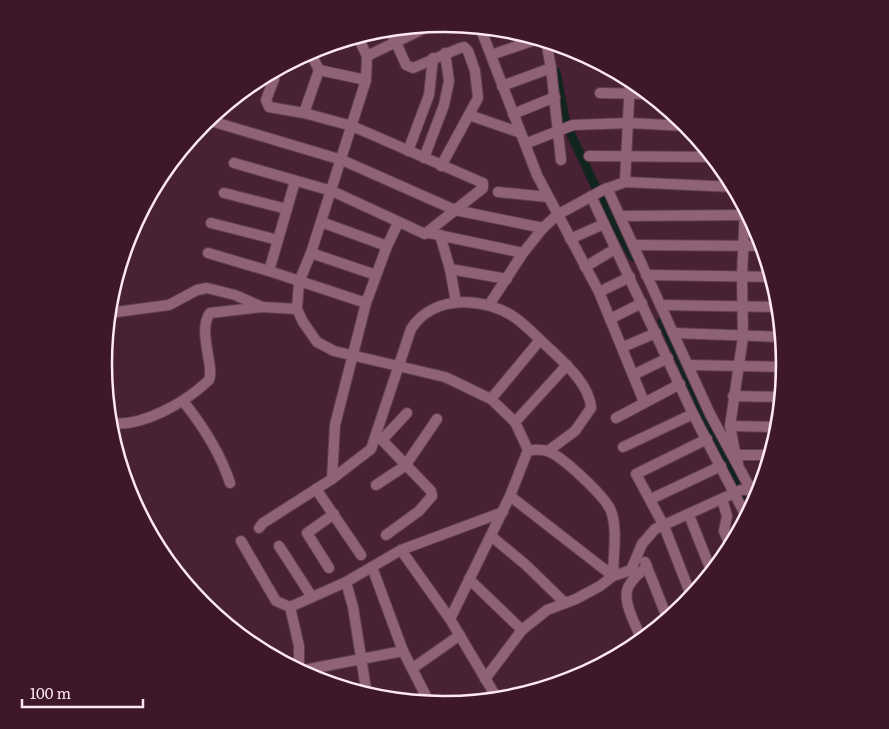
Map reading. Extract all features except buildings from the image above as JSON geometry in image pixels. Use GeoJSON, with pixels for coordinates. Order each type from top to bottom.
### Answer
{"type":"FeatureCollection","features":[{"type":"Feature","properties":{"kind":"street"},"geometry":{"type":"LineString","coordinates":[[367,56],[411,34]]}},
{"type":"Feature","properties":{"kind":"street"},"geometry":{"type":"LineString","coordinates":[[485,35],[502,86],[525,144],[548,197],[599,292],[644,402]]}},
{"type":"Feature","properties":{"kind":"street"},"geometry":{"type":"LineString","coordinates":[[393,36],[406,65],[413,68],[445,53],[464,48],[468,51],[475,71],[478,98],[441,166]]}},
{"type":"Feature","properties":{"kind":"street"},"geometry":{"type":"LineString","coordinates":[[361,43],[367,56],[366,80],[322,222],[299,282],[297,309],[316,342],[334,351],[445,377],[491,399],[515,422],[528,450],[503,512],[450,619]]}},
{"type":"Feature","properties":{"kind":"street"},"geometry":{"type":"LineString","coordinates":[[491,55],[525,43]]}},
{"type":"Feature","properties":{"kind":"street"},"geometry":{"type":"LineString","coordinates":[[547,49],[555,98],[561,160]]}},
{"type":"Feature","properties":{"kind":"street"},"geometry":{"type":"LineString","coordinates":[[424,158],[446,97],[449,81],[445,53]]}},
{"type":"Feature","properties":{"kind":"street"},"geometry":{"type":"LineString","coordinates":[[408,151],[430,95],[432,58]]}},
{"type":"Feature","properties":{"kind":"street"},"geometry":{"type":"LineString","coordinates":[[304,112],[319,70],[314,60]]}},
{"type":"Feature","properties":{"kind":"street"},"geometry":{"type":"LineString","coordinates":[[502,86],[551,68]]}},
{"type":"Feature","properties":{"kind":"street"},"geometry":{"type":"LineString","coordinates":[[319,70],[366,80]]}},
{"type":"Feature","properties":{"kind":"street"},"geometry":{"type":"LineString","coordinates":[[274,80],[267,98],[267,105],[272,108],[304,112],[352,126],[484,185],[483,188],[429,233]]}},
{"type":"Feature","properties":{"kind":"street"},"geometry":{"type":"LineString","coordinates":[[625,182],[628,155],[629,88]]}},
{"type":"Feature","properties":{"kind":"street"},"geometry":{"type":"LineString","coordinates":[[600,93],[636,93]]}},
{"type":"Feature","properties":{"kind":"street"},"geometry":{"type":"LineString","coordinates":[[513,114],[555,98]]}},
{"type":"Feature","properties":{"kind":"street"},"geometry":{"type":"LineString","coordinates":[[469,115],[521,133]]}},
{"type":"Feature","properties":{"kind":"street"},"geometry":{"type":"LineString","coordinates":[[218,123],[342,160],[455,210],[543,228]]}},
{"type":"Feature","properties":{"kind":"street"},"geometry":{"type":"LineString","coordinates":[[525,144],[573,125],[628,123],[674,125]]}},
{"type":"Feature","properties":{"kind":"street"},"geometry":{"type":"LineString","coordinates":[[589,156],[703,157]]}},
{"type":"Feature","properties":{"kind":"street"},"geometry":{"type":"LineString","coordinates":[[234,164],[332,191],[423,234],[440,235],[523,253]]}},
{"type":"Feature","properties":{"kind":"street"},"geometry":{"type":"LineString","coordinates":[[269,271],[295,181]]}},
{"type":"Feature","properties":{"kind":"street"},"geometry":{"type":"LineString","coordinates":[[489,305],[523,253],[543,228],[557,215],[599,192],[625,182],[725,187]]}},
{"type":"Feature","properties":{"kind":"street"},"geometry":{"type":"LineString","coordinates":[[498,192],[548,197]]}},
{"type":"Feature","properties":{"kind":"street"},"geometry":{"type":"LineString","coordinates":[[599,192],[620,216],[710,414],[741,471]]}},
{"type":"Feature","properties":{"kind":"street"},"geometry":{"type":"LineString","coordinates":[[599,192],[604,224],[693,414],[721,466],[741,491],[749,497]]}},
{"type":"Feature","properties":{"kind":"street"},"geometry":{"type":"LineString","coordinates":[[224,193],[287,209]]}},
{"type":"Feature","properties":{"kind":"street"},"geometry":{"type":"LineString","coordinates":[[620,216],[739,212]]}},
{"type":"Feature","properties":{"kind":"street"},"geometry":{"type":"LineString","coordinates":[[211,222],[278,240]]}},
{"type":"Feature","properties":{"kind":"street"},"geometry":{"type":"LineString","coordinates":[[322,222],[386,246]]}},
{"type":"Feature","properties":{"kind":"street"},"geometry":{"type":"LineString","coordinates":[[332,479],[335,426],[352,355],[366,303],[386,246],[398,223]]}},
{"type":"Feature","properties":{"kind":"street"},"geometry":{"type":"LineString","coordinates":[[570,239],[604,224]]}},
{"type":"Feature","properties":{"kind":"street"},"geometry":{"type":"LineString","coordinates":[[744,506],[741,491],[741,471],[732,446],[730,426],[743,337],[742,276],[745,224]]}},
{"type":"Feature","properties":{"kind":"street"},"geometry":{"type":"LineString","coordinates":[[440,235],[450,269],[456,302]]}},
{"type":"Feature","properties":{"kind":"street"},"geometry":{"type":"LineString","coordinates":[[633,245],[754,246]]}},
{"type":"Feature","properties":{"kind":"street"},"geometry":{"type":"LineString","coordinates":[[585,266],[615,248]]}},
{"type":"Feature","properties":{"kind":"street"},"geometry":{"type":"LineString","coordinates":[[311,253],[376,275]]}},
{"type":"Feature","properties":{"kind":"street"},"geometry":{"type":"LineString","coordinates":[[208,254],[269,271],[366,303]]}},
{"type":"Feature","properties":{"kind":"street"},"geometry":{"type":"LineString","coordinates":[[450,269],[507,278]]}},
{"type":"Feature","properties":{"kind":"street"},"geometry":{"type":"LineString","coordinates":[[646,275],[764,277]]}},
{"type":"Feature","properties":{"kind":"street"},"geometry":{"type":"LineString","coordinates":[[599,292],[630,277]]}},
{"type":"Feature","properties":{"kind":"street"},"geometry":{"type":"LineString","coordinates":[[117,312],[169,305],[197,290],[207,288],[236,295],[262,307]]}},
{"type":"Feature","properties":{"kind":"street"},"geometry":{"type":"LineString","coordinates":[[379,438],[411,329],[419,317],[438,306],[456,302],[489,305],[516,318],[567,365],[590,398],[591,408],[575,431],[548,451]]}},
{"type":"Feature","properties":{"kind":"street"},"geometry":{"type":"LineString","coordinates":[[610,319],[642,303]]}},
{"type":"Feature","properties":{"kind":"street"},"geometry":{"type":"LineString","coordinates":[[660,305],[771,307]]}},
{"type":"Feature","properties":{"kind":"street"},"geometry":{"type":"LineString","coordinates":[[118,424],[140,421],[183,401],[205,384],[210,377],[205,338],[209,314],[225,310],[262,307],[297,309]]}},
{"type":"Feature","properties":{"kind":"street"},"geometry":{"type":"LineString","coordinates":[[623,347],[656,333]]}},
{"type":"Feature","properties":{"kind":"street"},"geometry":{"type":"LineString","coordinates":[[673,333],[775,337]]}},
{"type":"Feature","properties":{"kind":"street"},"geometry":{"type":"LineString","coordinates":[[491,399],[540,340]]}},
{"type":"Feature","properties":{"kind":"street"},"geometry":{"type":"LineString","coordinates":[[633,375],[668,358]]}},
{"type":"Feature","properties":{"kind":"street"},"geometry":{"type":"LineString","coordinates":[[515,422],[567,365]]}},
{"type":"Feature","properties":{"kind":"street"},"geometry":{"type":"LineString","coordinates":[[689,365],[738,368],[776,367]]}},
{"type":"Feature","properties":{"kind":"street"},"geometry":{"type":"LineString","coordinates":[[616,418],[680,384]]}},
{"type":"Feature","properties":{"kind":"street"},"geometry":{"type":"LineString","coordinates":[[733,396],[775,397]]}},
{"type":"Feature","properties":{"kind":"street"},"geometry":{"type":"LineString","coordinates":[[183,401],[202,426],[222,460],[230,483]]}},
{"type":"Feature","properties":{"kind":"street"},"geometry":{"type":"LineString","coordinates":[[260,528],[332,479],[371,449],[379,438],[407,413]]}},
{"type":"Feature","properties":{"kind":"street"},"geometry":{"type":"LineString","coordinates":[[623,447],[693,414]]}},
{"type":"Feature","properties":{"kind":"street"},"geometry":{"type":"LineString","coordinates":[[376,485],[405,466],[437,419]]}},
{"type":"Feature","properties":{"kind":"street"},"geometry":{"type":"LineString","coordinates":[[730,426],[770,427]]}},
{"type":"Feature","properties":{"kind":"street"},"geometry":{"type":"LineString","coordinates":[[379,438],[431,491],[432,496],[419,511],[386,535]]}},
{"type":"Feature","properties":{"kind":"street"},"geometry":{"type":"LineString","coordinates":[[688,589],[664,526],[651,498],[636,474],[707,439]]}},
{"type":"Feature","properties":{"kind":"street"},"geometry":{"type":"LineString","coordinates":[[528,450],[548,451],[592,484],[609,507],[614,536],[613,576]]}},
{"type":"Feature","properties":{"kind":"street"},"geometry":{"type":"LineString","coordinates":[[736,455],[763,456]]}},
{"type":"Feature","properties":{"kind":"street"},"geometry":{"type":"LineString","coordinates":[[651,498],[721,466]]}},
{"type":"Feature","properties":{"kind":"street"},"geometry":{"type":"LineString","coordinates":[[316,489],[361,555]]}},
{"type":"Feature","properties":{"kind":"street"},"geometry":{"type":"LineString","coordinates":[[485,679],[522,630],[547,610],[592,590],[613,576],[632,570],[647,536],[655,529],[741,491],[752,489]]}},
{"type":"Feature","properties":{"kind":"street"},"geometry":{"type":"LineString","coordinates":[[510,496],[613,576]]}},
{"type":"Feature","properties":{"kind":"street"},"geometry":{"type":"LineString","coordinates":[[722,499],[727,516],[724,532],[727,539]]}},
{"type":"Feature","properties":{"kind":"street"},"geometry":{"type":"LineString","coordinates":[[241,541],[276,601],[290,607],[346,582],[401,550],[503,512]]}},
{"type":"Feature","properties":{"kind":"street"},"geometry":{"type":"LineString","coordinates":[[329,568],[307,533],[334,514]]}},
{"type":"Feature","properties":{"kind":"street"},"geometry":{"type":"LineString","coordinates":[[689,515],[709,566]]}},
{"type":"Feature","properties":{"kind":"street"},"geometry":{"type":"LineString","coordinates":[[491,536],[526,565],[564,602]]}},
{"type":"Feature","properties":{"kind":"street"},"geometry":{"type":"LineString","coordinates":[[279,546],[312,597]]}},
{"type":"Feature","properties":{"kind":"street"},"geometry":{"type":"LineString","coordinates":[[401,550],[450,619],[485,679],[491,693]]}},
{"type":"Feature","properties":{"kind":"street"},"geometry":{"type":"LineString","coordinates":[[640,552],[665,612]]}},
{"type":"Feature","properties":{"kind":"street"},"geometry":{"type":"LineString","coordinates":[[639,634],[628,605],[626,593],[629,584],[647,566]]}},
{"type":"Feature","properties":{"kind":"street"},"geometry":{"type":"LineString","coordinates":[[372,567],[403,651],[426,696]]}},
{"type":"Feature","properties":{"kind":"street"},"geometry":{"type":"LineString","coordinates":[[470,579],[522,630]]}},
{"type":"Feature","properties":{"kind":"street"},"geometry":{"type":"LineString","coordinates":[[346,582],[353,607],[366,687]]}},
{"type":"Feature","properties":{"kind":"street"},"geometry":{"type":"LineString","coordinates":[[290,607],[299,646],[299,662]]}},
{"type":"Feature","properties":{"kind":"street"},"geometry":{"type":"LineString","coordinates":[[413,668],[460,635]]}},
{"type":"Feature","properties":{"kind":"street"},"geometry":{"type":"LineString","coordinates":[[311,668],[403,651]]}},
{"type":"Feature","properties":{"kind":"waterway"},"geometry":{"type":"LineString","coordinates":[[556,72],[566,123]]}},
{"type":"Feature","properties":{"kind":"waterway"},"geometry":{"type":"LineString","coordinates":[[568,128],[604,205],[633,257]]}},
{"type":"Feature","properties":{"kind":"waterway"},"geometry":{"type":"LineString","coordinates":[[662,321],[741,496]]}}]}
